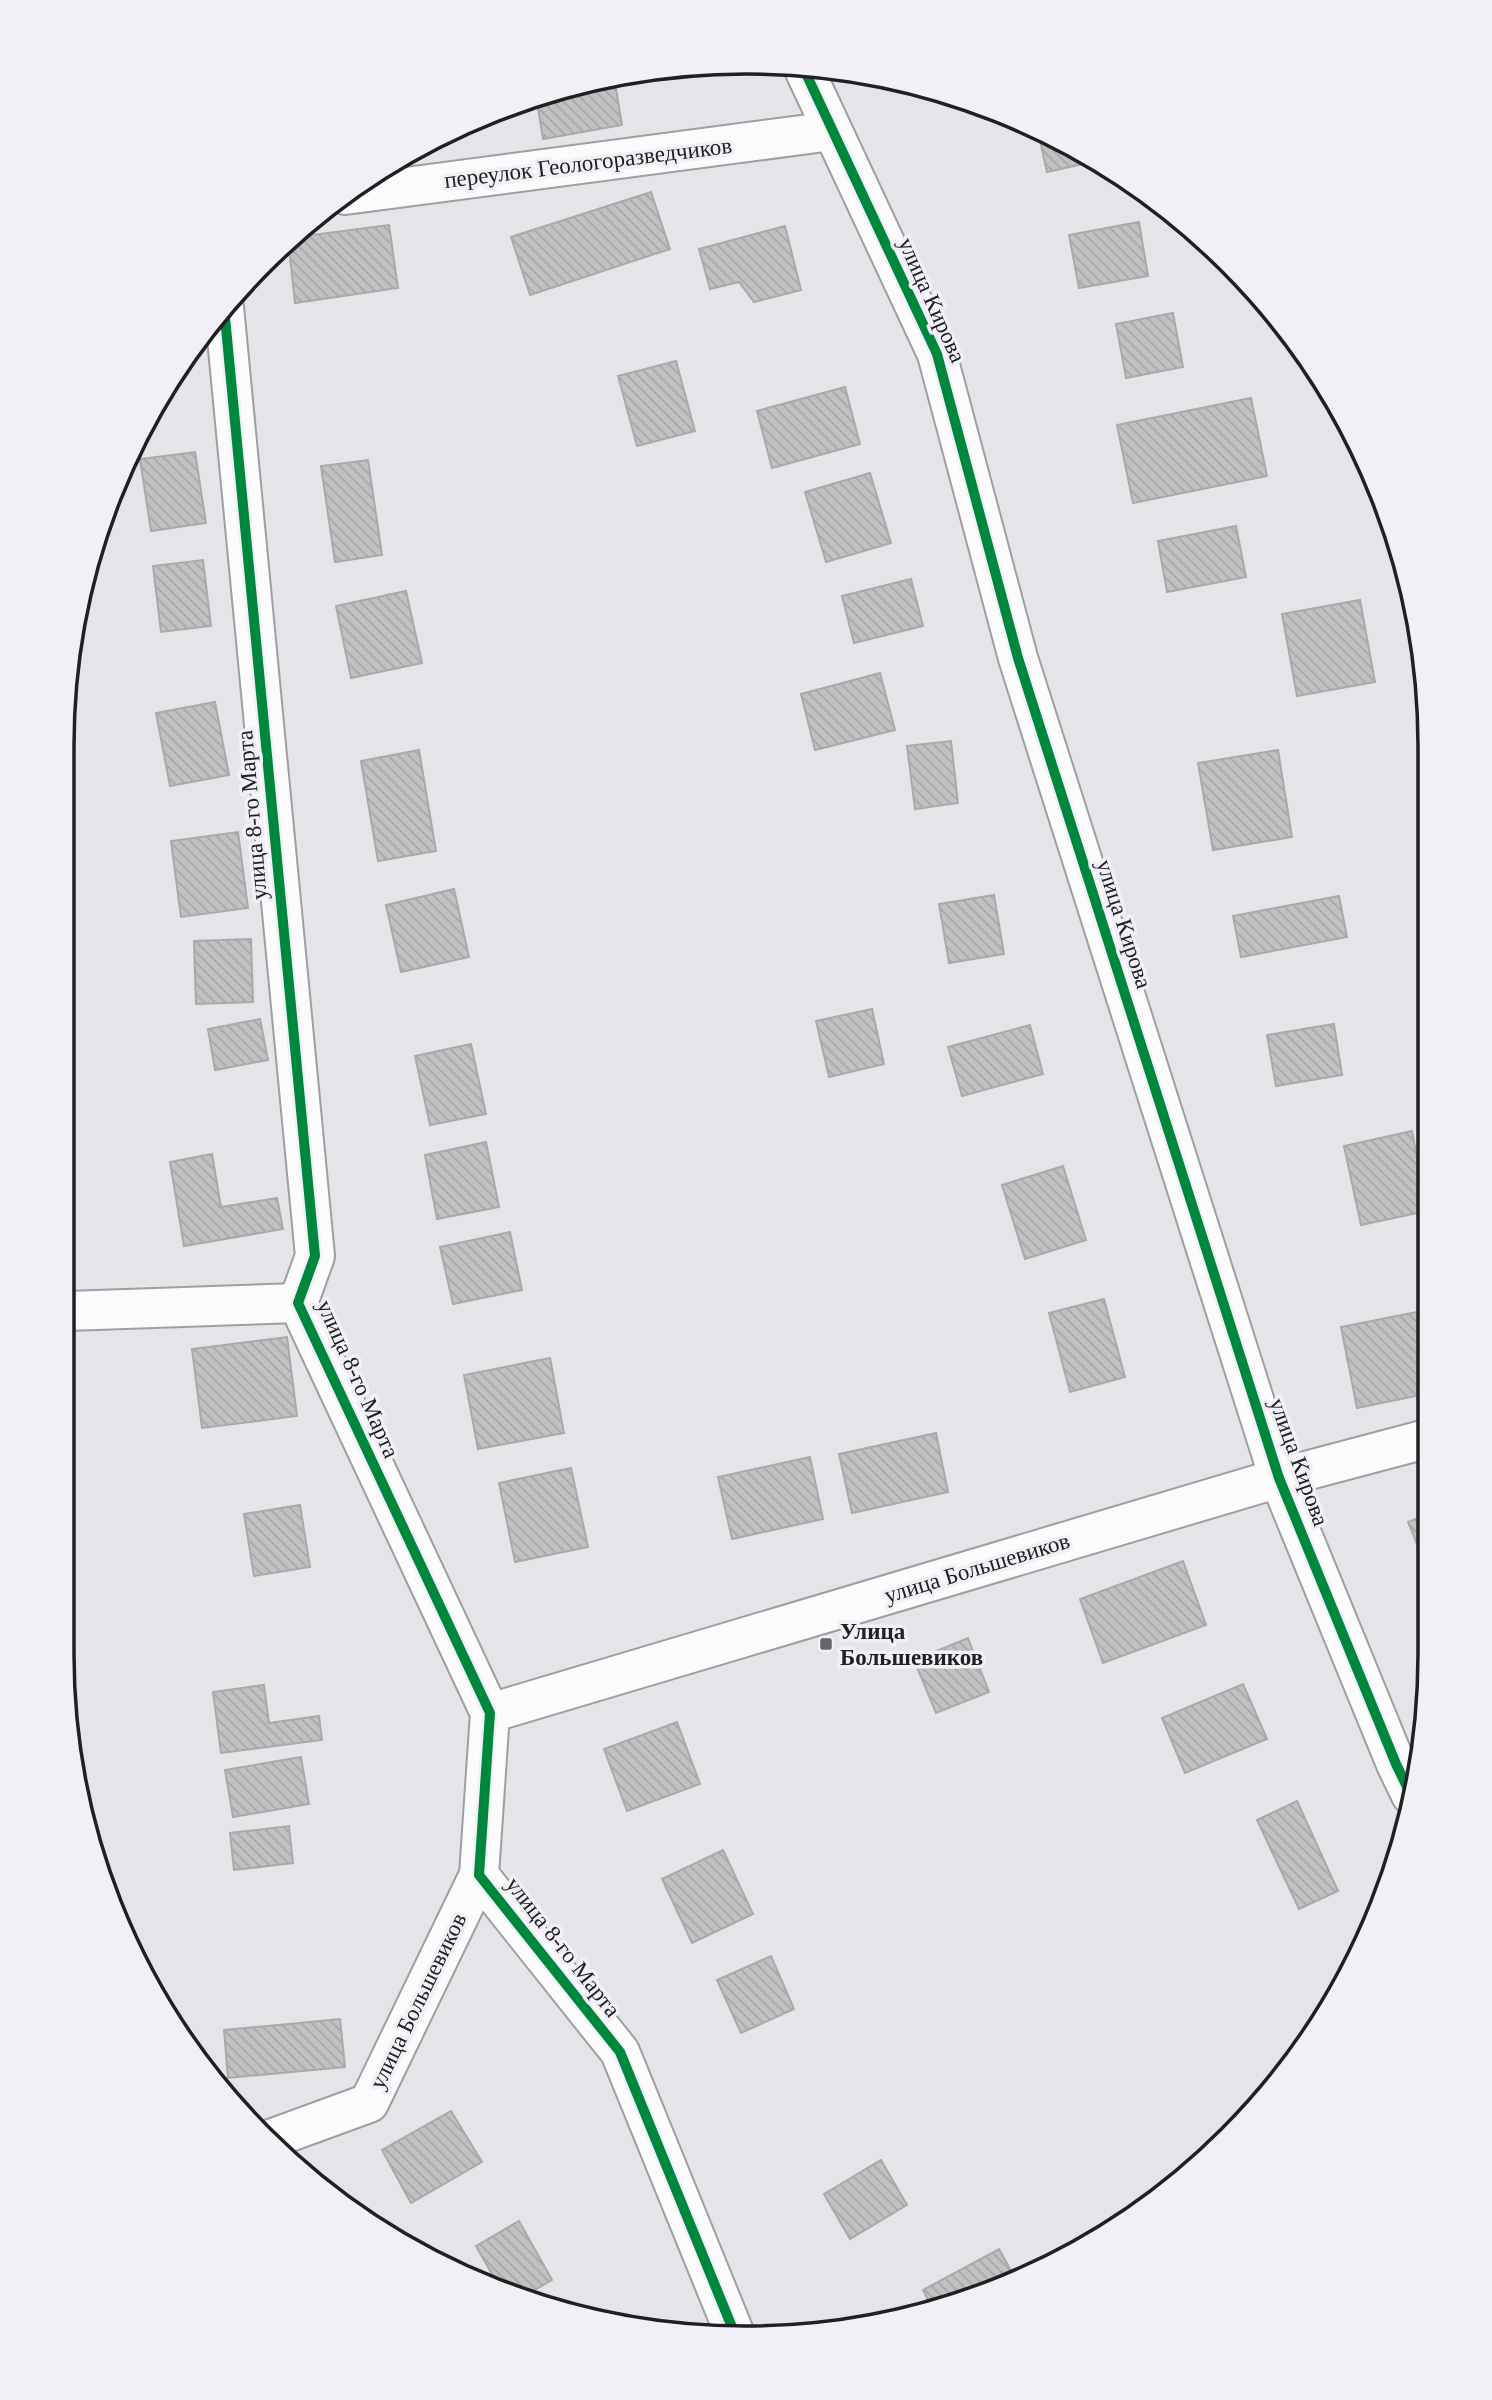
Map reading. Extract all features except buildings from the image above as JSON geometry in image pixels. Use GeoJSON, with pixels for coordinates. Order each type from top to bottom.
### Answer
{"type":"FeatureCollection","features":[{"type":"Feature","properties":{"kind":"street","name":"улица Кирова"},"geometry":{"type":"LineString","coordinates":[[807,77],[937,354],[1018,658],[1279,1478],[1406,1785]]}},
{"type":"Feature","properties":{"kind":"street","name":"переулок Геологоразведчиков"},"geometry":{"type":"LineString","coordinates":[[364,192],[832,131]]}},
{"type":"Feature","properties":{"kind":"street","name":"улица 8-го Марта"},"geometry":{"type":"LineString","coordinates":[[225,321],[315,1256],[299,1303],[490,1713],[479,1875],[620,2053],[731,2326]]}},
{"type":"Feature","properties":{"kind":"street"},"geometry":{"type":"LineString","coordinates":[[74,1311],[299,1303]]}},
{"type":"Feature","properties":{"kind":"street","name":"улица Большевиков"},"geometry":{"type":"LineString","coordinates":[[490,1713],[1279,1478],[1418,1442]]}},
{"type":"Feature","properties":{"kind":"street","name":"улица Большевиков"},"geometry":{"type":"LineString","coordinates":[[277,2137],[369,2103],[479,1875]]}},
{"type":"Feature","properties":{"kind":"cycle path"},"geometry":{"type":"LineString","coordinates":[[807,77],[937,354],[1018,658],[1279,1478],[1406,1785]]}},
{"type":"Feature","properties":{"kind":"cycle path"},"geometry":{"type":"LineString","coordinates":[[225,321],[315,1256],[298,1303],[490,1713],[479,1875],[620,2052],[731,2326]]}},
{"type":"Feature","properties":{"kind":"place","name":"Улица Большевиков"},"geometry":{"type":"Point","coordinates":[826,1644]}}]}
